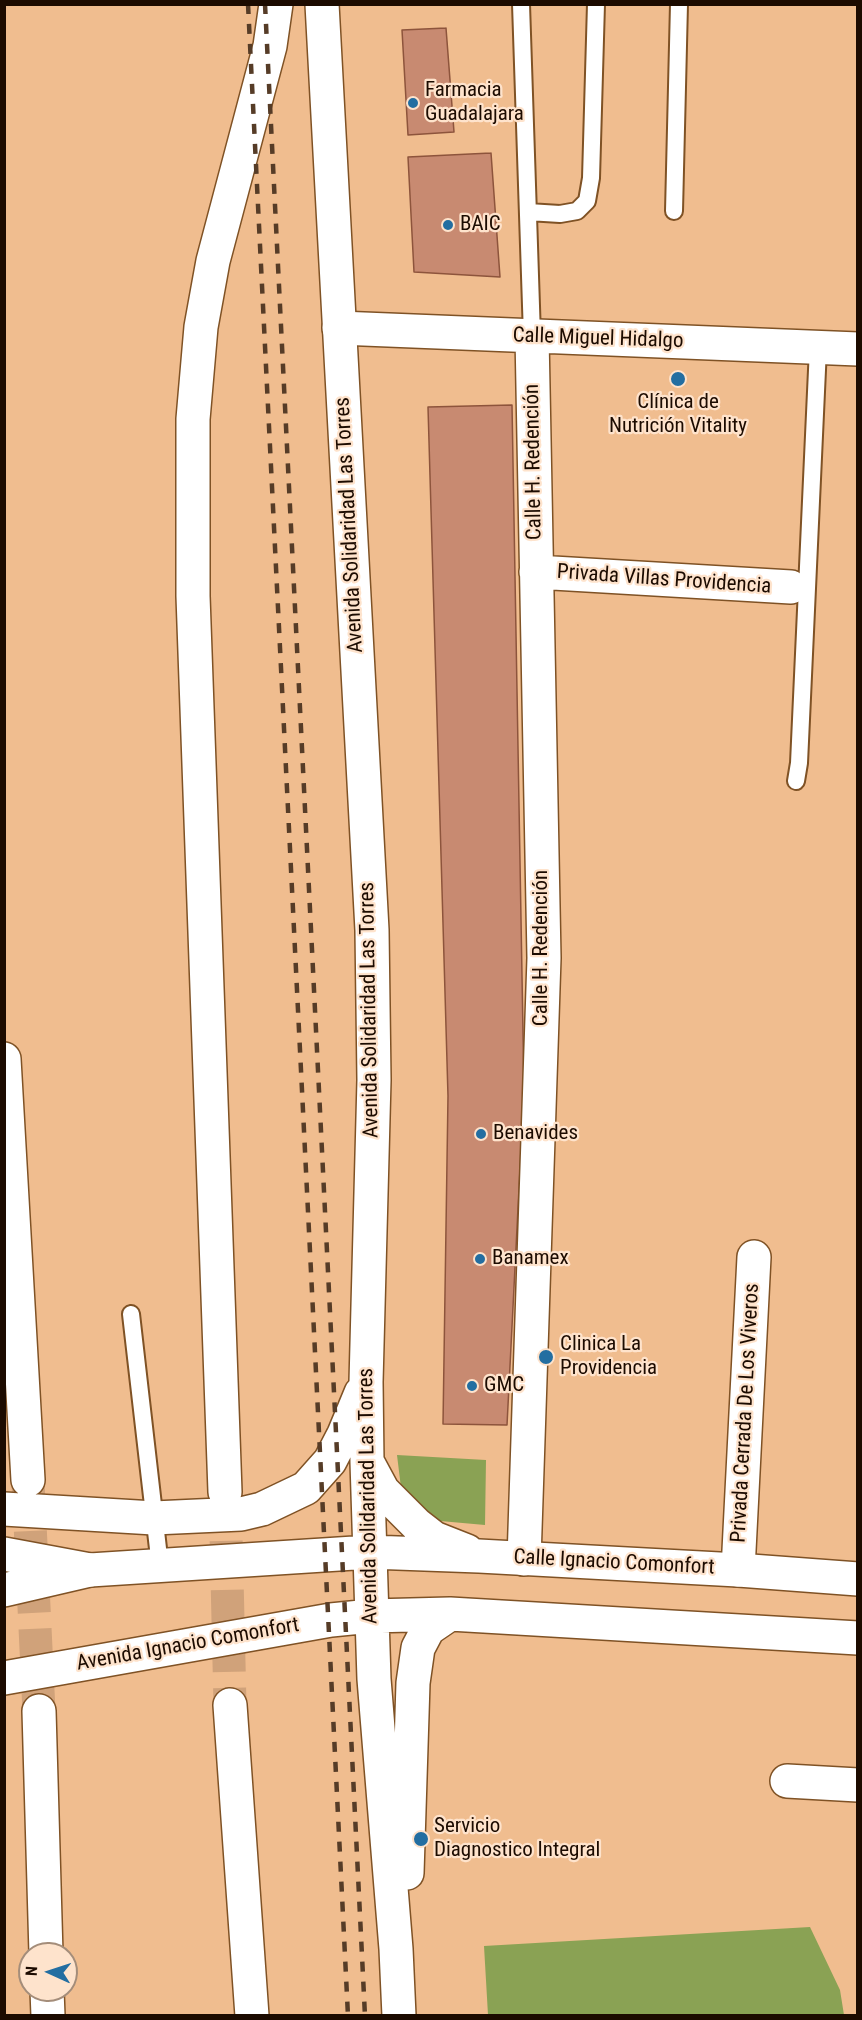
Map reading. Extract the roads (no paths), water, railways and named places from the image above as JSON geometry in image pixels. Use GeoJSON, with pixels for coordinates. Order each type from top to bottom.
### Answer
{"type":"FeatureCollection","features":[{"type":"Feature","properties":{"kind":"main road"},"geometry":{"type":"LineString","coordinates":[[225,1492],[193,596],[193,419],[201,327],[213,261],[270,46],[276,4]]}},
{"type":"Feature","properties":{"kind":"main road","name":"Avenida Solidaridad Las Torres"},"geometry":{"type":"LineString","coordinates":[[322,4],[372,930],[374,1080],[366,1382],[367,1462],[374,1679],[396,1949],[399,2016]]}},
{"type":"Feature","properties":{"kind":"main road","name":"Calle Miguel Hidalgo"},"geometry":{"type":"LineString","coordinates":[[339,328],[858,350]]}},
{"type":"Feature","properties":{"kind":"main road","name":"Calle H. Redención"},"geometry":{"type":"LineString","coordinates":[[524,1559],[544,958],[532,336]]}},
{"type":"Feature","properties":{"kind":"main road","name":"Privada Villas Providencia"},"geometry":{"type":"LineString","coordinates":[[536,572],[791,587]]}},
{"type":"Feature","properties":{"kind":"main road"},"geometry":{"type":"LineString","coordinates":[[4,1059],[28,1480]]}},
{"type":"Feature","properties":{"kind":"main road","name":"Privada Cerrada De Los Viveros"},"geometry":{"type":"LineString","coordinates":[[738,1570],[754,1257]]}},
{"type":"Feature","properties":{"kind":"main road"},"geometry":{"type":"LineString","coordinates":[[4,1509],[154,1518],[241,1514],[262,1509],[306,1488],[330,1461],[366,1382]]}},
{"type":"Feature","properties":{"kind":"main road"},"geometry":{"type":"LineString","coordinates":[[367,1462],[382,1491],[416,1524],[434,1538],[479,1556]]}},
{"type":"Feature","properties":{"kind":"main road"},"geometry":{"type":"LineString","coordinates":[[4,1590],[90,1570],[370,1552]]}},
{"type":"Feature","properties":{"kind":"main road","name":"Calle Ignacio Comonfort"},"geometry":{"type":"LineString","coordinates":[[370,1552],[738,1570],[858,1579]]}},
{"type":"Feature","properties":{"kind":"main road"},"geometry":{"type":"LineString","coordinates":[[4,1554],[90,1570]]}},
{"type":"Feature","properties":{"kind":"main road"},"geometry":{"type":"LineString","coordinates":[[371,1616],[450,1614],[858,1638]]}},
{"type":"Feature","properties":{"kind":"main road"},"geometry":{"type":"LineString","coordinates":[[396,1949],[406,1888],[413,1683],[418,1648],[428,1629],[450,1614]]}},
{"type":"Feature","properties":{"kind":"main road","name":"Avenida Ignacio Comonfort"},"geometry":{"type":"LineString","coordinates":[[4,1678],[331,1620],[371,1616]]}},
{"type":"Feature","properties":{"kind":"main road"},"geometry":{"type":"LineString","coordinates":[[230,1705],[252,2016]]}},
{"type":"Feature","properties":{"kind":"main road"},"geometry":{"type":"LineString","coordinates":[[39,1711],[46,1942]]}},
{"type":"Feature","properties":{"kind":"main road"},"geometry":{"type":"LineString","coordinates":[[787,1781],[858,1785]]}},
{"type":"Feature","properties":{"kind":"lane"},"geometry":{"type":"LineString","coordinates":[[521,4],[532,336]]}},
{"type":"Feature","properties":{"kind":"lane"},"geometry":{"type":"LineString","coordinates":[[528,212],[560,214],[577,211],[587,201],[591,178],[596,4]]}},
{"type":"Feature","properties":{"kind":"lane"},"geometry":{"type":"LineString","coordinates":[[674,211],[679,4]]}},
{"type":"Feature","properties":{"kind":"lane"},"geometry":{"type":"LineString","coordinates":[[796,781],[818,348]]}},
{"type":"Feature","properties":{"kind":"lane"},"geometry":{"type":"LineString","coordinates":[[131,1314],[160,1566]]}},
{"type":"Feature","properties":{"kind":"tunnel"},"geometry":{"type":"LineString","coordinates":[[28,1482],[39,1711]]}},
{"type":"Feature","properties":{"kind":"tunnel"},"geometry":{"type":"LineString","coordinates":[[225,1492],[230,1705]]}},
{"type":"Feature","properties":{"kind":"railway"},"geometry":{"type":"LineString","coordinates":[[248,4],[348,2016]]}},
{"type":"Feature","properties":{"kind":"railway"},"geometry":{"type":"LineString","coordinates":[[265,4],[365,2016]]}},
{"type":"Feature","properties":{"kind":"place","name":"Farmacia Guadalajara"},"geometry":{"type":"Point","coordinates":[413,103]}},
{"type":"Feature","properties":{"kind":"place","name":"BAIC"},"geometry":{"type":"Point","coordinates":[448,225]}},
{"type":"Feature","properties":{"kind":"place","name":"Clínica de Nutrición Vitality"},"geometry":{"type":"Point","coordinates":[678,379]}},
{"type":"Feature","properties":{"kind":"place","name":"Benavides"},"geometry":{"type":"Point","coordinates":[481,1134]}},
{"type":"Feature","properties":{"kind":"place","name":"Banamex"},"geometry":{"type":"Point","coordinates":[480,1259]}},
{"type":"Feature","properties":{"kind":"place","name":"Clinica La Providencia"},"geometry":{"type":"Point","coordinates":[546,1357]}},
{"type":"Feature","properties":{"kind":"place","name":"GMC"},"geometry":{"type":"Point","coordinates":[472,1386]}},
{"type":"Feature","properties":{"kind":"place","name":"Servicio Diagnostico Integral"},"geometry":{"type":"Point","coordinates":[421,1839]}}]}
